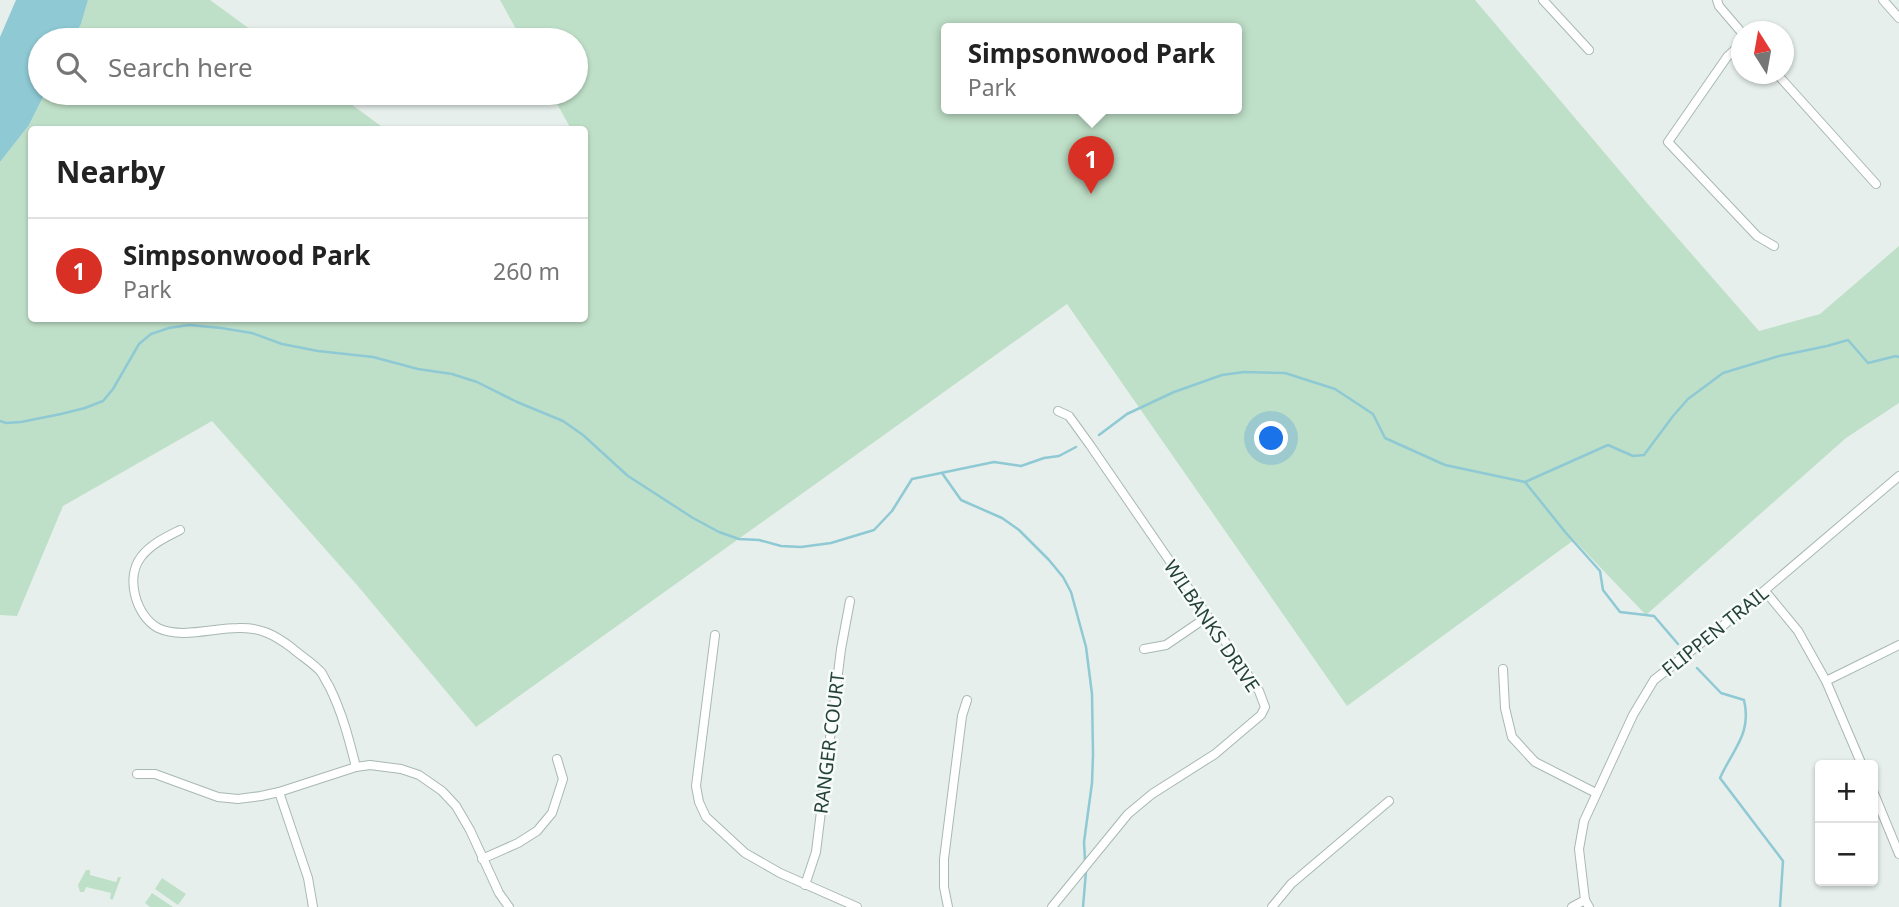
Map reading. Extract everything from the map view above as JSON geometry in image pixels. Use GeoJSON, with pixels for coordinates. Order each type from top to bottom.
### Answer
{"type":"FeatureCollection","features":[{"type":"Feature","properties":{"kind":"street"},"geometry":{"type":"LineString","coordinates":[[1543,0],[1589,50]]}},
{"type":"Feature","properties":{"kind":"street"},"geometry":{"type":"LineString","coordinates":[[1717,0],[1731,21]]}},
{"type":"Feature","properties":{"kind":"street"},"geometry":{"type":"LineString","coordinates":[[1883,0],[1899,18]]}},
{"type":"Feature","properties":{"kind":"street"},"geometry":{"type":"LineString","coordinates":[[1731,53],[1668,142],[1757,236],[1774,246]]}},
{"type":"Feature","properties":{"kind":"street"},"geometry":{"type":"LineString","coordinates":[[1786,84],[1876,184]]}},
{"type":"Feature","properties":{"kind":"street","name":"WILBANKS DRIVE"},"geometry":{"type":"LineString","coordinates":[[1052,907],[1128,814],[1152,794],[1215,754],[1261,715],[1265,707],[1259,691],[1076,426],[1069,416],[1058,411]]}},
{"type":"Feature","properties":{"kind":"street","name":"FLIPPEN TRAIL"},"geometry":{"type":"LineString","coordinates":[[1587,904],[1579,849],[1584,821],[1633,715],[1654,680],[1765,591],[1899,476]]}},
{"type":"Feature","properties":{"kind":"street"},"geometry":{"type":"LineString","coordinates":[[180,530],[152,546],[139,559],[134,578],[142,614],[159,628],[174,632],[252,628],[267,631],[283,642],[321,672],[338,704],[356,767]]}},
{"type":"Feature","properties":{"kind":"street"},"geometry":{"type":"LineString","coordinates":[[1765,591],[1798,631],[1826,681],[1860,760]]}},
{"type":"Feature","properties":{"kind":"street","name":"RANGER COURT"},"geometry":{"type":"LineString","coordinates":[[805,885],[816,852],[841,649],[850,601]]}},
{"type":"Feature","properties":{"kind":"street"},"geometry":{"type":"LineString","coordinates":[[1144,649],[1166,645],[1207,617]]}},
{"type":"Feature","properties":{"kind":"street"},"geometry":{"type":"LineString","coordinates":[[715,635],[696,786],[699,803],[706,817],[745,853],[780,873],[857,907]]}},
{"type":"Feature","properties":{"kind":"street"},"geometry":{"type":"LineString","coordinates":[[1826,681],[1899,645]]}},
{"type":"Feature","properties":{"kind":"street"},"geometry":{"type":"LineString","coordinates":[[1503,670],[1505,708],[1512,737],[1535,762],[1596,793]]}},
{"type":"Feature","properties":{"kind":"street"},"geometry":{"type":"LineString","coordinates":[[948,907],[944,887],[944,859],[962,716],[967,700]]}},
{"type":"Feature","properties":{"kind":"street"},"geometry":{"type":"LineString","coordinates":[[482,859],[537,831],[552,813],[563,779],[557,760]]}},
{"type":"Feature","properties":{"kind":"street"},"geometry":{"type":"LineString","coordinates":[[137,774],[155,774],[218,797],[238,799],[279,792],[370,765],[401,769],[419,775],[442,791],[456,806],[499,893],[509,907]]}},
{"type":"Feature","properties":{"kind":"street"},"geometry":{"type":"LineString","coordinates":[[279,792],[308,878],[313,907]]}},
{"type":"Feature","properties":{"kind":"street"},"geometry":{"type":"LineString","coordinates":[[1272,907],[1291,884],[1389,800]]}},
{"type":"Feature","properties":{"kind":"street"},"geometry":{"type":"LineString","coordinates":[[1878,801],[1897,840],[1899,854]]}},
{"type":"Feature","properties":{"kind":"street"},"geometry":{"type":"LineString","coordinates":[[1572,907],[1587,904]]}},
{"type":"Feature","properties":{"kind":"green space"},"geometry":{"type":"Polygon","coordinates":[[[88,0],[210,0],[248,28],[79,28],[88,0]]]}},
{"type":"Feature","properties":{"kind":"green space"},"geometry":{"type":"Polygon","coordinates":[[[500,0],[1475,0],[1759,331],[1820,314],[1899,246],[1899,403],[1846,438],[1646,615],[1574,540],[1347,706],[1067,304],[476,727],[357,585],[212,421],[63,506],[17,616],[0,615],[0,162],[28,126],[28,322],[588,322],[588,126],[569,126],[558,105],[588,105],[588,28],[515,28],[500,0]]]}},
{"type":"Feature","properties":{"kind":"green space"},"geometry":{"type":"Polygon","coordinates":[[[39,105],[352,105],[381,126],[28,126],[39,105]]]}},
{"type":"Feature","properties":{"kind":"green space"},"geometry":{"type":"Polygon","coordinates":[[[86,870],[90,870],[90,875],[116,882],[118,877],[121,877],[112,900],[111,893],[86,887],[84,892],[80,892],[78,885],[86,870]]]}},
{"type":"Feature","properties":{"kind":"green space"},"geometry":{"type":"Polygon","coordinates":[[[162,878],[186,894],[178,905],[155,889],[162,878]]]}},
{"type":"Feature","properties":{"kind":"green space"},"geometry":{"type":"Polygon","coordinates":[[[152,893],[173,907],[150,907],[145,903],[152,893]]]}},
{"type":"Feature","properties":{"kind":"water"},"geometry":{"type":"Polygon","coordinates":[[[16,0],[88,0],[79,28],[28,28],[28,105],[39,105],[29,125],[0,162],[0,37],[16,0]]]}},
{"type":"Feature","properties":{"kind":"waterway"},"geometry":{"type":"LineString","coordinates":[[0,421],[21,422],[85,408],[103,401],[139,344],[151,334],[189,325],[221,328],[252,333],[282,344],[373,357],[477,382],[563,421],[583,435],[628,476],[719,532],[739,539],[801,547],[831,543],[874,530],[892,511],[912,479],[994,462],[1021,466],[1059,456],[1076,447]]}},
{"type":"Feature","properties":{"kind":"waterway"},"geometry":{"type":"LineString","coordinates":[[1099,435],[1127,414],[1174,392],[1222,375],[1244,372],[1285,373],[1335,389],[1373,414],[1385,438],[1445,465],[1525,482],[1608,445],[1633,456],[1644,455],[1688,399],[1723,373],[1779,356],[1848,340],[1868,363],[1899,357]]}},
{"type":"Feature","properties":{"kind":"waterway"},"geometry":{"type":"LineString","coordinates":[[942,473],[961,500],[1002,518],[1019,530],[1049,560],[1071,592],[1086,647],[1092,694],[1092,783],[1084,842],[1085,861]]}},
{"type":"Feature","properties":{"kind":"waterway"},"geometry":{"type":"LineString","coordinates":[[1525,482],[1600,571],[1603,590],[1620,612],[1654,616],[1678,644]]}},
{"type":"Feature","properties":{"kind":"waterway"},"geometry":{"type":"LineString","coordinates":[[1697,668],[1721,693],[1744,700],[1746,712],[1743,732],[1720,778],[1783,861],[1780,907]]}},
{"type":"Feature","properties":{"kind":"waterway"},"geometry":{"type":"LineString","coordinates":[[1083,907],[1086,871]]}},
{"type":"Feature","properties":{"kind":"place","name":"Simpsonwood Park"},"geometry":{"type":"Point","coordinates":[1091,194]}}]}
